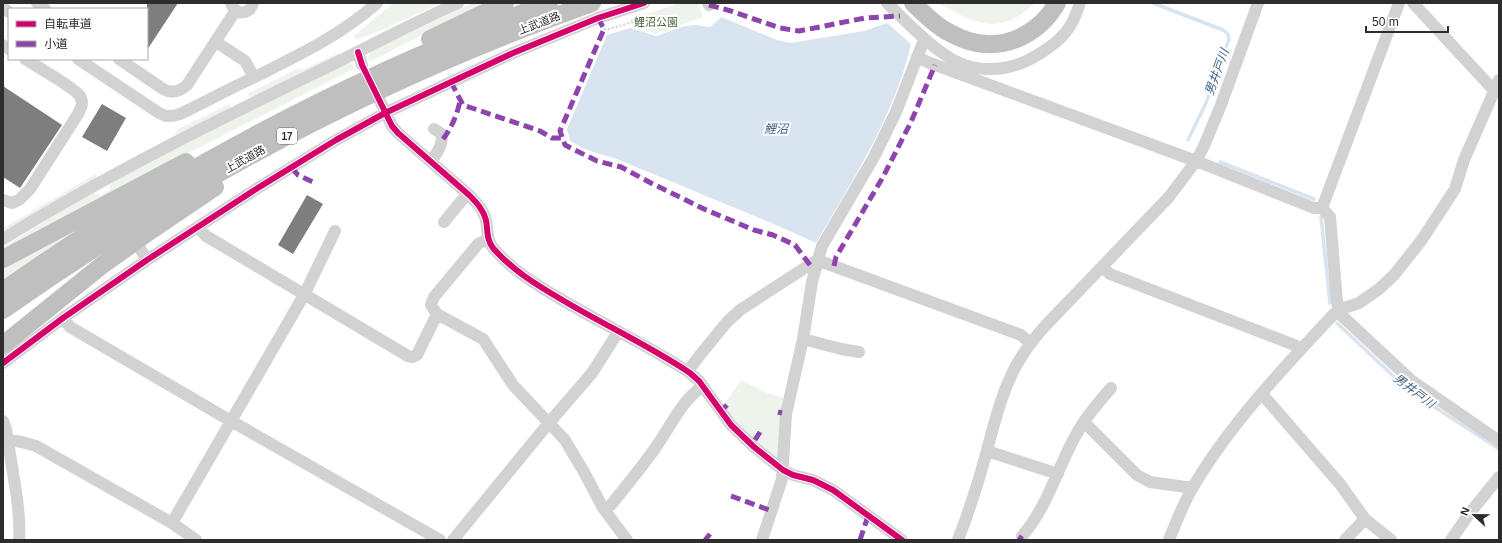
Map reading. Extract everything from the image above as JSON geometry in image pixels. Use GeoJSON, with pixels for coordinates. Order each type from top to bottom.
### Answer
{"type":"FeatureCollection","features":[{"type":"Feature","properties":{"kind":"highway"},"geometry":{"type":"LineString","coordinates":[[3,260],[126,193],[273,116],[505,3]]}},
{"type":"Feature","properties":{"kind":"highway","name":"上武道路"},"geometry":{"type":"LineString","coordinates":[[3,291],[34,269],[105,224],[234,147],[322,101],[409,60],[549,3]]}},
{"type":"Feature","properties":{"kind":"highway","name":"上武道路"},"geometry":{"type":"LineString","coordinates":[[3,310],[94,247],[175,198],[261,149],[367,96],[462,54],[592,3]]}},
{"type":"Feature","properties":{"kind":"highway"},"geometry":{"type":"LineString","coordinates":[[912,3],[942,28],[967,40],[988,44],[1012,41],[1024,36],[1044,21],[1057,3]]}},
{"type":"Feature","properties":{"kind":"highway"},"geometry":{"type":"LineString","coordinates":[[927,3],[943,16],[964,28],[977,32],[1010,29],[1020,25],[1038,12],[1044,3]]}},
{"type":"Feature","properties":{"kind":"highway"},"geometry":{"type":"LineString","coordinates":[[234,147],[273,116],[322,101]]}},
{"type":"Feature","properties":{"kind":"highway"},"geometry":{"type":"LineString","coordinates":[[3,345],[101,266],[144,235],[226,180],[272,153],[307,126]]}},
{"type":"Feature","properties":{"kind":"street"},"geometry":{"type":"LineString","coordinates":[[120,60],[163,89],[173,93],[177,92],[187,85],[216,42],[233,7],[240,13],[247,12],[253,3]]}},
{"type":"Feature","properties":{"kind":"street"},"geometry":{"type":"LineString","coordinates":[[79,60],[150,108],[166,116],[172,116],[180,114],[322,43],[364,14],[377,3]]}},
{"type":"Feature","properties":{"kind":"street"},"geometry":{"type":"LineString","coordinates":[[3,239],[47,212],[102,188],[243,108],[458,3]]}},
{"type":"Feature","properties":{"kind":"street"},"geometry":{"type":"LineString","coordinates":[[3,364],[63,318],[147,260],[253,191],[336,140],[385,113],[513,53],[598,18],[644,3]]}},
{"type":"Feature","properties":{"kind":"street"},"geometry":{"type":"LineString","coordinates":[[887,3],[944,55],[968,66],[993,69],[1015,66],[1034,58],[1060,39],[1071,26],[1080,3]]}},
{"type":"Feature","properties":{"kind":"street"},"geometry":{"type":"LineString","coordinates":[[958,540],[1008,382],[1017,364],[1030,343],[1065,304],[1103,267],[1169,196],[1196,161],[1221,105],[1258,3]]}},
{"type":"Feature","properties":{"kind":"street"},"geometry":{"type":"LineString","coordinates":[[1322,208],[1399,3]]}},
{"type":"Feature","properties":{"kind":"street"},"geometry":{"type":"LineString","coordinates":[[1169,540],[1193,488],[1220,446],[1262,394],[1302,348],[1338,310],[1359,302],[1379,289],[1394,275],[1422,241],[1455,189],[1464,160],[1498,88],[1413,3]]}},
{"type":"Feature","properties":{"kind":"street"},"geometry":{"type":"LineString","coordinates":[[762,540],[782,479],[786,414],[803,339],[817,260],[822,246],[874,157],[896,112],[917,57],[926,40]]}},
{"type":"Feature","properties":{"kind":"street"},"geometry":{"type":"LineString","coordinates":[[216,42],[245,61],[254,77]]}},
{"type":"Feature","properties":{"kind":"street"},"geometry":{"type":"LineString","coordinates":[[358,52],[362,65]]}},
{"type":"Feature","properties":{"kind":"street"},"geometry":{"type":"LineString","coordinates":[[917,57],[930,64],[1196,161],[1314,208],[1322,208],[1330,217],[1338,310],[1341,315],[1412,381],[1499,440]]}},
{"type":"Feature","properties":{"kind":"street"},"geometry":{"type":"LineString","coordinates":[[3,200],[12,204],[19,200],[30,189],[82,107],[82,101],[76,92],[27,60]]}},
{"type":"Feature","properties":{"kind":"street"},"geometry":{"type":"LineString","coordinates":[[233,88],[243,108]]}},
{"type":"Feature","properties":{"kind":"street"},"geometry":{"type":"LineString","coordinates":[[380,101],[385,113],[398,133],[469,195],[483,211],[486,220],[488,239],[493,248],[512,266],[526,277],[590,316],[688,371],[703,386],[725,419],[739,434],[783,470],[793,475],[813,480],[833,490],[902,540]]}},
{"type":"Feature","properties":{"kind":"street"},"geometry":{"type":"LineString","coordinates":[[431,161],[441,145],[442,139],[442,134],[434,129]]}},
{"type":"Feature","properties":{"kind":"street"},"geometry":{"type":"LineString","coordinates":[[444,222],[469,195]]}},
{"type":"Feature","properties":{"kind":"street"},"geometry":{"type":"LineString","coordinates":[[198,227],[206,236],[408,356],[414,357],[417,355],[437,314]]}},
{"type":"Feature","properties":{"kind":"street"},"geometry":{"type":"LineString","coordinates":[[172,523],[304,295],[335,231]]}},
{"type":"Feature","properties":{"kind":"street"},"geometry":{"type":"LineString","coordinates":[[488,239],[478,244],[434,297],[431,305],[437,314],[483,339],[513,385],[564,440],[584,472],[603,508],[627,540]]}},
{"type":"Feature","properties":{"kind":"street"},"geometry":{"type":"LineString","coordinates":[[141,250],[147,260]]}},
{"type":"Feature","properties":{"kind":"street"},"geometry":{"type":"LineString","coordinates":[[817,260],[1021,335],[1030,343]]}},
{"type":"Feature","properties":{"kind":"street"},"geometry":{"type":"LineString","coordinates":[[688,371],[727,322],[740,310],[817,260]]}},
{"type":"Feature","properties":{"kind":"street"},"geometry":{"type":"LineString","coordinates":[[1103,267],[1110,274],[1302,348]]}},
{"type":"Feature","properties":{"kind":"street"},"geometry":{"type":"LineString","coordinates":[[63,318],[70,327],[440,540]]}},
{"type":"Feature","properties":{"kind":"street"},"geometry":{"type":"LineString","coordinates":[[453,540],[592,373],[618,332]]}},
{"type":"Feature","properties":{"kind":"street"},"geometry":{"type":"LineString","coordinates":[[803,339],[859,352]]}},
{"type":"Feature","properties":{"kind":"street"},"geometry":{"type":"LineString","coordinates":[[603,508],[611,505],[634,477],[658,445],[686,401],[703,386]]}},
{"type":"Feature","properties":{"kind":"street"},"geometry":{"type":"LineString","coordinates":[[1022,536],[1034,523],[1076,434],[1111,388]]}},
{"type":"Feature","properties":{"kind":"street"},"geometry":{"type":"LineString","coordinates":[[1262,394],[1340,484],[1365,519],[1391,540]]}},
{"type":"Feature","properties":{"kind":"street"},"geometry":{"type":"LineString","coordinates":[[3,421],[19,527],[19,540]]}},
{"type":"Feature","properties":{"kind":"street"},"geometry":{"type":"LineString","coordinates":[[1084,422],[1137,475],[1144,480],[1193,488]]}},
{"type":"Feature","properties":{"kind":"street"},"geometry":{"type":"LineString","coordinates":[[5,439],[36,446],[172,523],[196,540]]}},
{"type":"Feature","properties":{"kind":"street"},"geometry":{"type":"LineString","coordinates":[[987,450],[1058,474]]}},
{"type":"Feature","properties":{"kind":"street"},"geometry":{"type":"LineString","coordinates":[[1451,540],[1469,514],[1499,477]]}},
{"type":"Feature","properties":{"kind":"street"},"geometry":{"type":"LineString","coordinates":[[1345,540],[1365,519]]}},
{"type":"Feature","properties":{"kind":"path"},"geometry":{"type":"LineString","coordinates":[[604,29],[609,29],[636,21],[654,27],[664,25]]}},
{"type":"Feature","properties":{"kind":"green space"},"geometry":{"type":"Polygon","coordinates":[[[393,3],[441,3],[356,40],[354,36],[393,3]]]}},
{"type":"Feature","properties":{"kind":"green space"},"geometry":{"type":"Polygon","coordinates":[[[473,3],[485,3],[369,62],[368,57],[371,51],[473,3]]]}},
{"type":"Feature","properties":{"kind":"green space","name":"鯉沼公園"},"geometry":{"type":"Polygon","coordinates":[[[680,3],[698,3],[703,17],[655,34],[632,24],[630,19],[680,3]]]}},
{"type":"Feature","properties":{"kind":"green space"},"geometry":{"type":"Polygon","coordinates":[[[939,3],[1035,3],[1010,21],[989,24],[969,19],[939,3]]]}},
{"type":"Feature","properties":{"kind":"green space"},"geometry":{"type":"Polygon","coordinates":[[[339,53],[341,54],[252,98],[247,94],[299,68],[302,70],[339,53]]]}},
{"type":"Feature","properties":{"kind":"green space"},"geometry":{"type":"Polygon","coordinates":[[[348,62],[355,68],[134,181],[3,254],[3,247],[92,192],[98,194],[99,196],[110,190],[112,181],[249,109],[348,62]]]}},
{"type":"Feature","properties":{"kind":"green space"},"geometry":{"type":"Polygon","coordinates":[[[231,103],[229,110],[175,137],[178,129],[231,103]]]}},
{"type":"Feature","properties":{"kind":"green space"},"geometry":{"type":"Polygon","coordinates":[[[97,173],[96,179],[3,234],[3,228],[97,173]]]}},
{"type":"Feature","properties":{"kind":"green space"},"geometry":{"type":"Polygon","coordinates":[[[120,201],[3,281],[3,265],[120,201]]]}},
{"type":"Feature","properties":{"kind":"green space"},"geometry":{"type":"Polygon","coordinates":[[[741,380],[765,392],[785,399],[778,459],[745,432],[723,406],[741,380]]]}},
{"type":"Feature","properties":{"kind":"water","name":"鯉沼"},"geometry":{"type":"Polygon","coordinates":[[[721,17],[777,40],[791,43],[864,31],[887,23],[911,44],[904,70],[883,122],[858,172],[816,243],[617,159],[587,150],[570,141],[567,129],[607,35],[631,28],[656,36],[685,26],[696,25],[710,27],[721,17]]]}},
{"type":"Feature","properties":{"kind":"building"},"geometry":{"type":"Polygon","coordinates":[[[147,3],[178,3],[148,48],[148,8],[147,3]]]}},
{"type":"Feature","properties":{"kind":"building"},"geometry":{"type":"Polygon","coordinates":[[[3,86],[62,125],[20,188],[3,177],[3,86]]]}},
{"type":"Feature","properties":{"kind":"building"},"geometry":{"type":"Polygon","coordinates":[[[102,104],[126,118],[107,151],[82,137],[102,104]]]}},
{"type":"Feature","properties":{"kind":"building"},"geometry":{"type":"Polygon","coordinates":[[[307,195],[323,204],[293,254],[278,245],[307,195]]]}},
{"type":"Feature","properties":{"kind":"waterway","name":"男井戸川"},"geometry":{"type":"LineString","coordinates":[[1153,3],[1223,30],[1228,34],[1229,39],[1206,103],[1188,140]]}},
{"type":"Feature","properties":{"kind":"waterway","name":"男井戸川"},"geometry":{"type":"LineString","coordinates":[[1220,162],[1314,199]]}},
{"type":"Feature","properties":{"kind":"waterway","name":"男井戸川"},"geometry":{"type":"LineString","coordinates":[[1321,217],[1330,303]]}},
{"type":"Feature","properties":{"kind":"waterway","name":"男井戸川"},"geometry":{"type":"LineString","coordinates":[[1337,323],[1407,389],[1499,449]]}},
{"type":"Feature","properties":{"kind":"marked path"},"geometry":{"type":"LineString","coordinates":[[709,5],[780,28],[799,31],[865,18],[900,16]]}},
{"type":"Feature","properties":{"kind":"marked path"},"geometry":{"type":"LineString","coordinates":[[598,18],[604,29],[560,131],[565,145],[597,161],[621,167],[704,209],[754,230],[773,235],[795,245],[810,265]]}},
{"type":"Feature","properties":{"kind":"marked path"},"geometry":{"type":"LineString","coordinates":[[834,266],[836,257],[883,177],[911,122],[935,65]]}},
{"type":"Feature","properties":{"kind":"marked path"},"geometry":{"type":"LineString","coordinates":[[451,82],[463,105],[540,131],[552,138],[563,138]]}},
{"type":"Feature","properties":{"kind":"marked path"},"geometry":{"type":"LineString","coordinates":[[443,139],[454,121],[460,101]]}},
{"type":"Feature","properties":{"kind":"marked path"},"geometry":{"type":"LineString","coordinates":[[292,168],[298,175],[313,182]]}},
{"type":"Feature","properties":{"kind":"marked path"},"geometry":{"type":"LineString","coordinates":[[724,408],[727,405]]}},
{"type":"Feature","properties":{"kind":"marked path"},"geometry":{"type":"LineString","coordinates":[[778,412],[782,413]]}},
{"type":"Feature","properties":{"kind":"marked path"},"geometry":{"type":"LineString","coordinates":[[755,440],[760,432]]}},
{"type":"Feature","properties":{"kind":"marked path"},"geometry":{"type":"LineString","coordinates":[[731,496],[772,511]]}},
{"type":"Feature","properties":{"kind":"marked path"},"geometry":{"type":"LineString","coordinates":[[860,540],[868,516]]}},
{"type":"Feature","properties":{"kind":"marked path"},"geometry":{"type":"LineString","coordinates":[[705,540],[710,534]]}},
{"type":"Feature","properties":{"kind":"marked path"},"geometry":{"type":"LineString","coordinates":[[1019,540],[1022,536]]}},
{"type":"Feature","properties":{"kind":"cycle path"},"geometry":{"type":"LineString","coordinates":[[3,363],[63,318],[147,260],[253,191],[336,140],[385,113],[513,53],[598,18],[644,3]]}},
{"type":"Feature","properties":{"kind":"cycle path"},"geometry":{"type":"LineString","coordinates":[[358,52],[362,65],[392,126],[477,203],[485,216],[488,238],[491,245],[500,256],[532,282],[575,308],[658,353],[690,373],[699,381],[731,425],[754,447],[783,470],[793,475],[813,480],[833,490],[902,540]]}}]}
